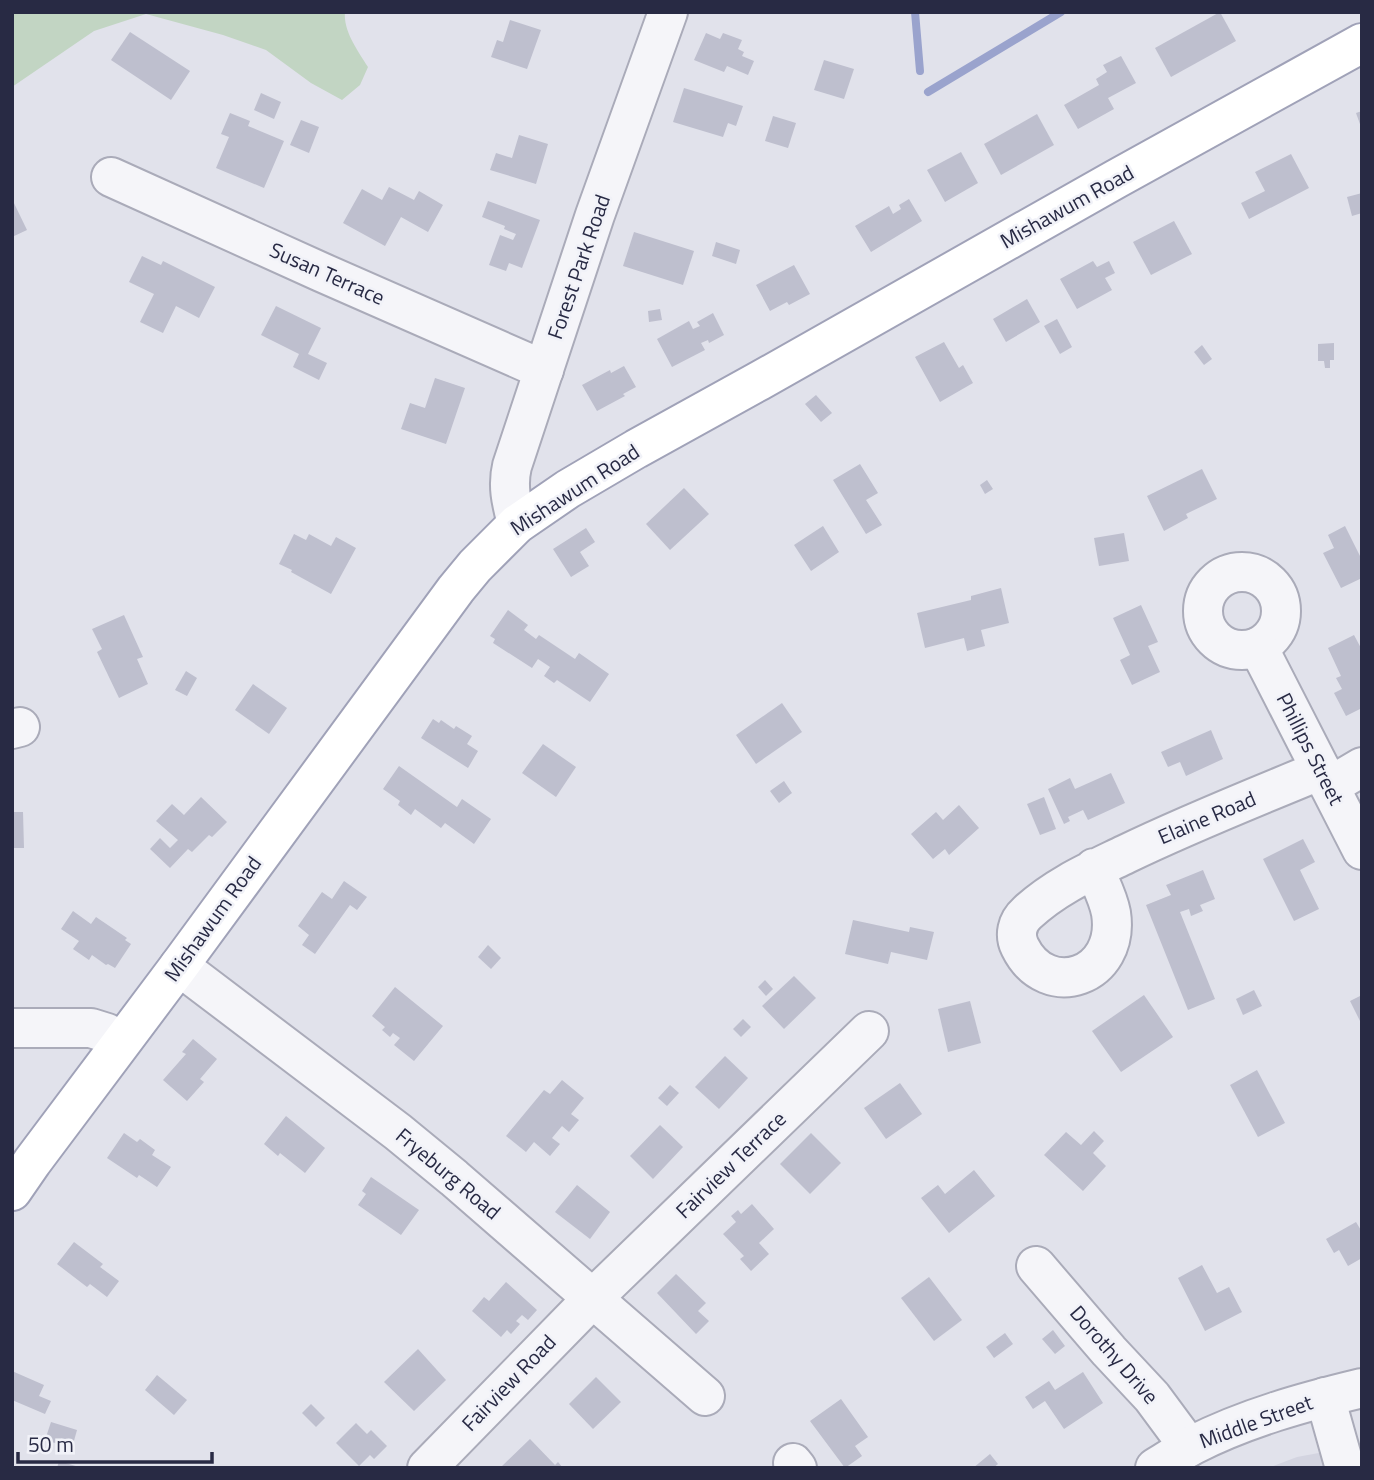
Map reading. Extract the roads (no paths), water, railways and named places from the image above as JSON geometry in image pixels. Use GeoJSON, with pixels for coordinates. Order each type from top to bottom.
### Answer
{"type":"FeatureCollection","features":[{"type":"Feature","properties":{"kind":"main road","name":"Mishawum Road"},"geometry":{"type":"LineString","coordinates":[[12,1191],[456,589],[482,558],[517,524],[568,489],[636,449],[1362,43]]}},
{"type":"Feature","properties":{"kind":"street","name":"Forest Park Road"},"geometry":{"type":"LineString","coordinates":[[517,524],[509,492],[510,475],[595,215],[668,12]]}},
{"type":"Feature","properties":{"kind":"street","name":"Susan Terrace"},"geometry":{"type":"LineString","coordinates":[[111,177],[544,370]]}},
{"type":"Feature","properties":{"kind":"street","name":"Phillips Street"},"geometry":{"type":"LineString","coordinates":[[1258,647],[1362,850]]}},
{"type":"Feature","properties":{"kind":"street","name":"Elaine Road"},"geometry":{"type":"LineString","coordinates":[[1094,869],[1178,829],[1362,766]]}},
{"type":"Feature","properties":{"kind":"street","name":"Fryeburg Road"},"geometry":{"type":"LineString","coordinates":[[179,966],[398,1132],[705,1396]]}},
{"type":"Feature","properties":{"kind":"street"},"geometry":{"type":"LineString","coordinates":[[12,1028],[91,1028],[107,1033],[121,1042]]}},
{"type":"Feature","properties":{"kind":"street","name":"Fairview Terrace"},"geometry":{"type":"LineString","coordinates":[[593,1298],[869,1031]]}},
{"type":"Feature","properties":{"kind":"street","name":"Dorothy Drive"},"geometry":{"type":"LineString","coordinates":[[1036,1266],[1152,1398],[1189,1447]]}},
{"type":"Feature","properties":{"kind":"street","name":"Fairview Road"},"geometry":{"type":"LineString","coordinates":[[427,1468],[593,1298]]}},
{"type":"Feature","properties":{"kind":"street","name":"Middle Street"},"geometry":{"type":"LineString","coordinates":[[1156,1468],[1189,1447],[1229,1428],[1362,1388]]}},
{"type":"Feature","properties":{"kind":"street"},"geometry":{"type":"LineString","coordinates":[[1345,1468],[1325,1397],[1362,1406]]}},
{"type":"Feature","properties":{"kind":"waterway"},"geometry":{"type":"LineString","coordinates":[[915,12],[920,71]]}},
{"type":"Feature","properties":{"kind":"waterway"},"geometry":{"type":"LineString","coordinates":[[928,92],[1061,12]]}}]}
